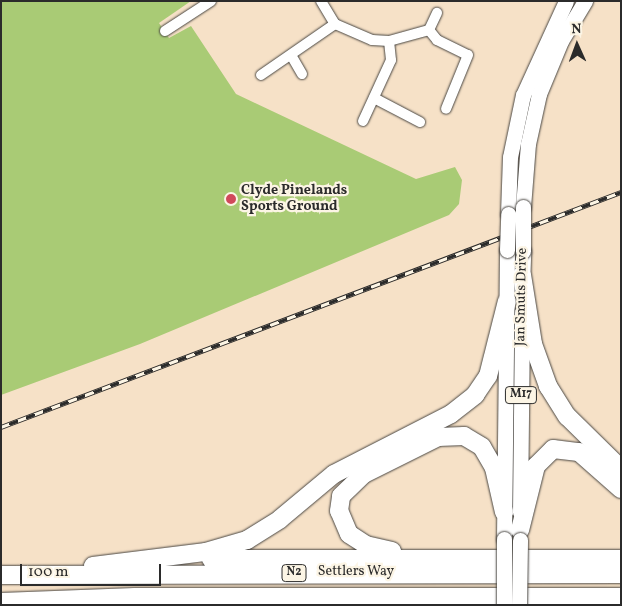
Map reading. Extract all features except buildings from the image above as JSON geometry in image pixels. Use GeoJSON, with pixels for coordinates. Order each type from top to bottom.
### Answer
{"type":"FeatureCollection","features":[{"type":"Feature","properties":{"kind":"highway"},"geometry":{"type":"LineString","coordinates":[[522,275],[532,344],[548,386],[567,416],[621,469]]}},
{"type":"Feature","properties":{"kind":"highway"},"geometry":{"type":"LineString","coordinates":[[28,574],[163,559],[223,549],[247,540],[280,519],[334,474],[461,408],[480,389],[491,370],[507,301]]}},
{"type":"Feature","properties":{"kind":"highway"},"geometry":{"type":"LineString","coordinates":[[451,558],[382,550],[356,540],[340,520],[339,503],[345,490],[364,474],[438,438],[464,436],[487,452],[504,512]]}},
{"type":"Feature","properties":{"kind":"highway"},"geometry":{"type":"LineString","coordinates":[[520,535],[536,466],[553,449],[579,452],[621,489]]}},
{"type":"Feature","properties":{"kind":"highway"},"geometry":{"type":"LineString","coordinates":[[600,559],[621,554]]}},
{"type":"Feature","properties":{"kind":"highway"},"geometry":{"type":"LineString","coordinates":[[163,559],[621,559]]}},
{"type":"Feature","properties":{"kind":"highway","name":"Settlers Way"},"geometry":{"type":"LineString","coordinates":[[1,576],[28,574],[621,574]]}},
{"type":"Feature","properties":{"kind":"highway","name":"Settlers Way"},"geometry":{"type":"LineString","coordinates":[[1,602],[621,597]]}},
{"type":"Feature","properties":{"kind":"highway"},"geometry":{"type":"LineString","coordinates":[[34,601],[60,605]]}},
{"type":"Feature","properties":{"kind":"main road","name":"Jan Smuts Drive"},"geometry":{"type":"LineString","coordinates":[[504,605],[507,250],[510,157],[523,95],[566,1]]}},
{"type":"Feature","properties":{"kind":"main road","name":"Jan Smuts Drive"},"geometry":{"type":"LineString","coordinates":[[519,605],[523,207],[528,144],[539,94],[561,41],[585,1]]}},
{"type":"Feature","properties":{"kind":"street"},"geometry":{"type":"LineString","coordinates":[[165,31],[211,1]]}},
{"type":"Feature","properties":{"kind":"street"},"geometry":{"type":"LineString","coordinates":[[321,1],[335,24],[372,40],[389,41],[429,30],[437,13]]}},
{"type":"Feature","properties":{"kind":"street"},"geometry":{"type":"LineString","coordinates":[[261,75],[335,24]]}},
{"type":"Feature","properties":{"kind":"street"},"geometry":{"type":"LineString","coordinates":[[429,30],[437,40],[468,55],[446,109]]}},
{"type":"Feature","properties":{"kind":"street"},"geometry":{"type":"LineString","coordinates":[[363,121],[391,60],[389,41]]}},
{"type":"Feature","properties":{"kind":"street"},"geometry":{"type":"LineString","coordinates":[[291,56],[302,74]]}},
{"type":"Feature","properties":{"kind":"street"},"geometry":{"type":"LineString","coordinates":[[374,98],[420,122]]}},
{"type":"Feature","properties":{"kind":"green space","name":"Clyde Pinelands Sports Ground"},"geometry":{"type":"Polygon","coordinates":[[[1,1],[191,1],[159,23],[169,38],[191,26],[236,94],[416,179],[455,167],[462,180],[459,204],[449,215],[140,344],[1,395],[1,1]]]}},
{"type":"Feature","properties":{"kind":"railway"},"geometry":{"type":"LineString","coordinates":[[1,427],[621,192]]}},
{"type":"Feature","properties":{"kind":"place","name":"Clyde Pinelands Sports Ground"},"geometry":{"type":"Point","coordinates":[231,199]}}]}
